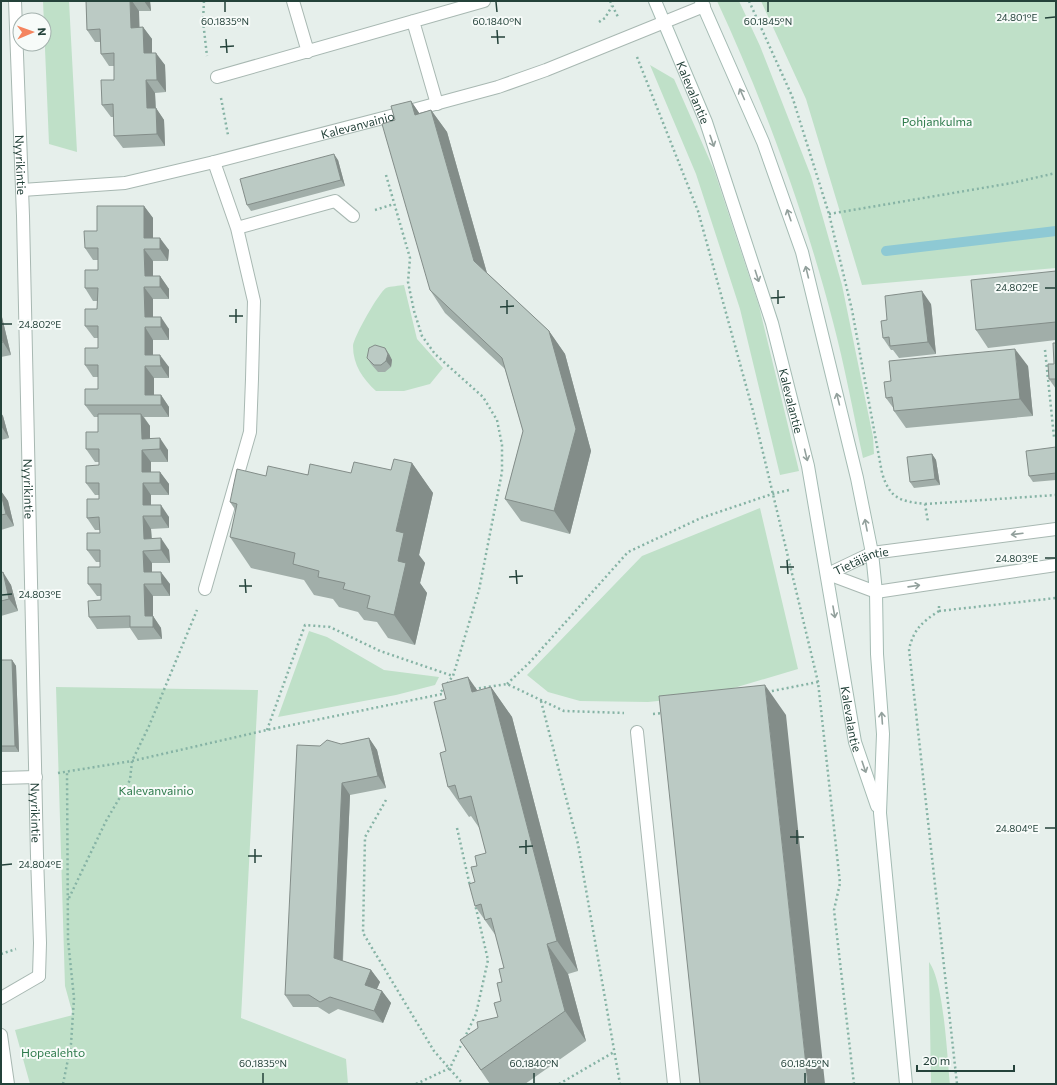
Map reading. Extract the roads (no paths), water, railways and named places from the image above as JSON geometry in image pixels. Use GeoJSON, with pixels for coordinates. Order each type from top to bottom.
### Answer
{"type":"FeatureCollection","features":[{"type":"Feature","properties":{"kind":"street","name":"Nyyrikintie"},"geometry":{"type":"LineString","coordinates":[[1,998],[39,976],[40,943],[22,190],[15,1]]}},
{"type":"Feature","properties":{"kind":"street"},"geometry":{"type":"LineString","coordinates":[[293,1],[308,52]]}},
{"type":"Feature","properties":{"kind":"street"},"geometry":{"type":"LineString","coordinates":[[217,77],[484,1]]}},
{"type":"Feature","properties":{"kind":"street","name":"Kalevalantie"},"geometry":{"type":"LineString","coordinates":[[654,1],[706,122],[772,323],[808,466],[828,574],[855,742],[880,813]]}},
{"type":"Feature","properties":{"kind":"street","name":"Kalevanvainio"},"geometry":{"type":"LineString","coordinates":[[22,190],[125,183],[214,162],[437,104],[498,87],[546,70],[664,23],[703,4]]}},
{"type":"Feature","properties":{"kind":"street","name":"Kalevalantie"},"geometry":{"type":"LineString","coordinates":[[703,4],[763,142],[802,252],[857,478],[872,553],[876,592],[877,654],[883,734],[880,813],[906,1084]]}},
{"type":"Feature","properties":{"kind":"street"},"geometry":{"type":"LineString","coordinates":[[414,21],[437,104]]}},
{"type":"Feature","properties":{"kind":"street"},"geometry":{"type":"LineString","coordinates":[[205,589],[250,432],[254,301],[237,228],[214,162]]}},
{"type":"Feature","properties":{"kind":"street"},"geometry":{"type":"LineString","coordinates":[[237,228],[335,201],[353,216]]}},
{"type":"Feature","properties":{"kind":"street","name":"Tietäjäntie"},"geometry":{"type":"LineString","coordinates":[[828,574],[872,553],[1056,529]]}},
{"type":"Feature","properties":{"kind":"street","name":"Tietäjäntie"},"geometry":{"type":"LineString","coordinates":[[828,574],[876,592],[1056,565]]}},
{"type":"Feature","properties":{"kind":"street"},"geometry":{"type":"LineString","coordinates":[[638,732],[674,1084]]}},
{"type":"Feature","properties":{"kind":"street"},"geometry":{"type":"LineString","coordinates":[[1,778],[36,777]]}},
{"type":"Feature","properties":{"kind":"street"},"geometry":{"type":"LineString","coordinates":[[1,1035],[8,1084]]}},
{"type":"Feature","properties":{"kind":"waterway"},"geometry":{"type":"LineString","coordinates":[[886,251],[1056,231]]}},
{"type":"Feature","properties":{"kind":"park label","name":"Pohjankulma"},"geometry":{"type":"Point","coordinates":[937,121]}},
{"type":"Feature","properties":{"kind":"park label","name":"Hopealehto"},"geometry":{"type":"Point","coordinates":[53,1052]}}]}
